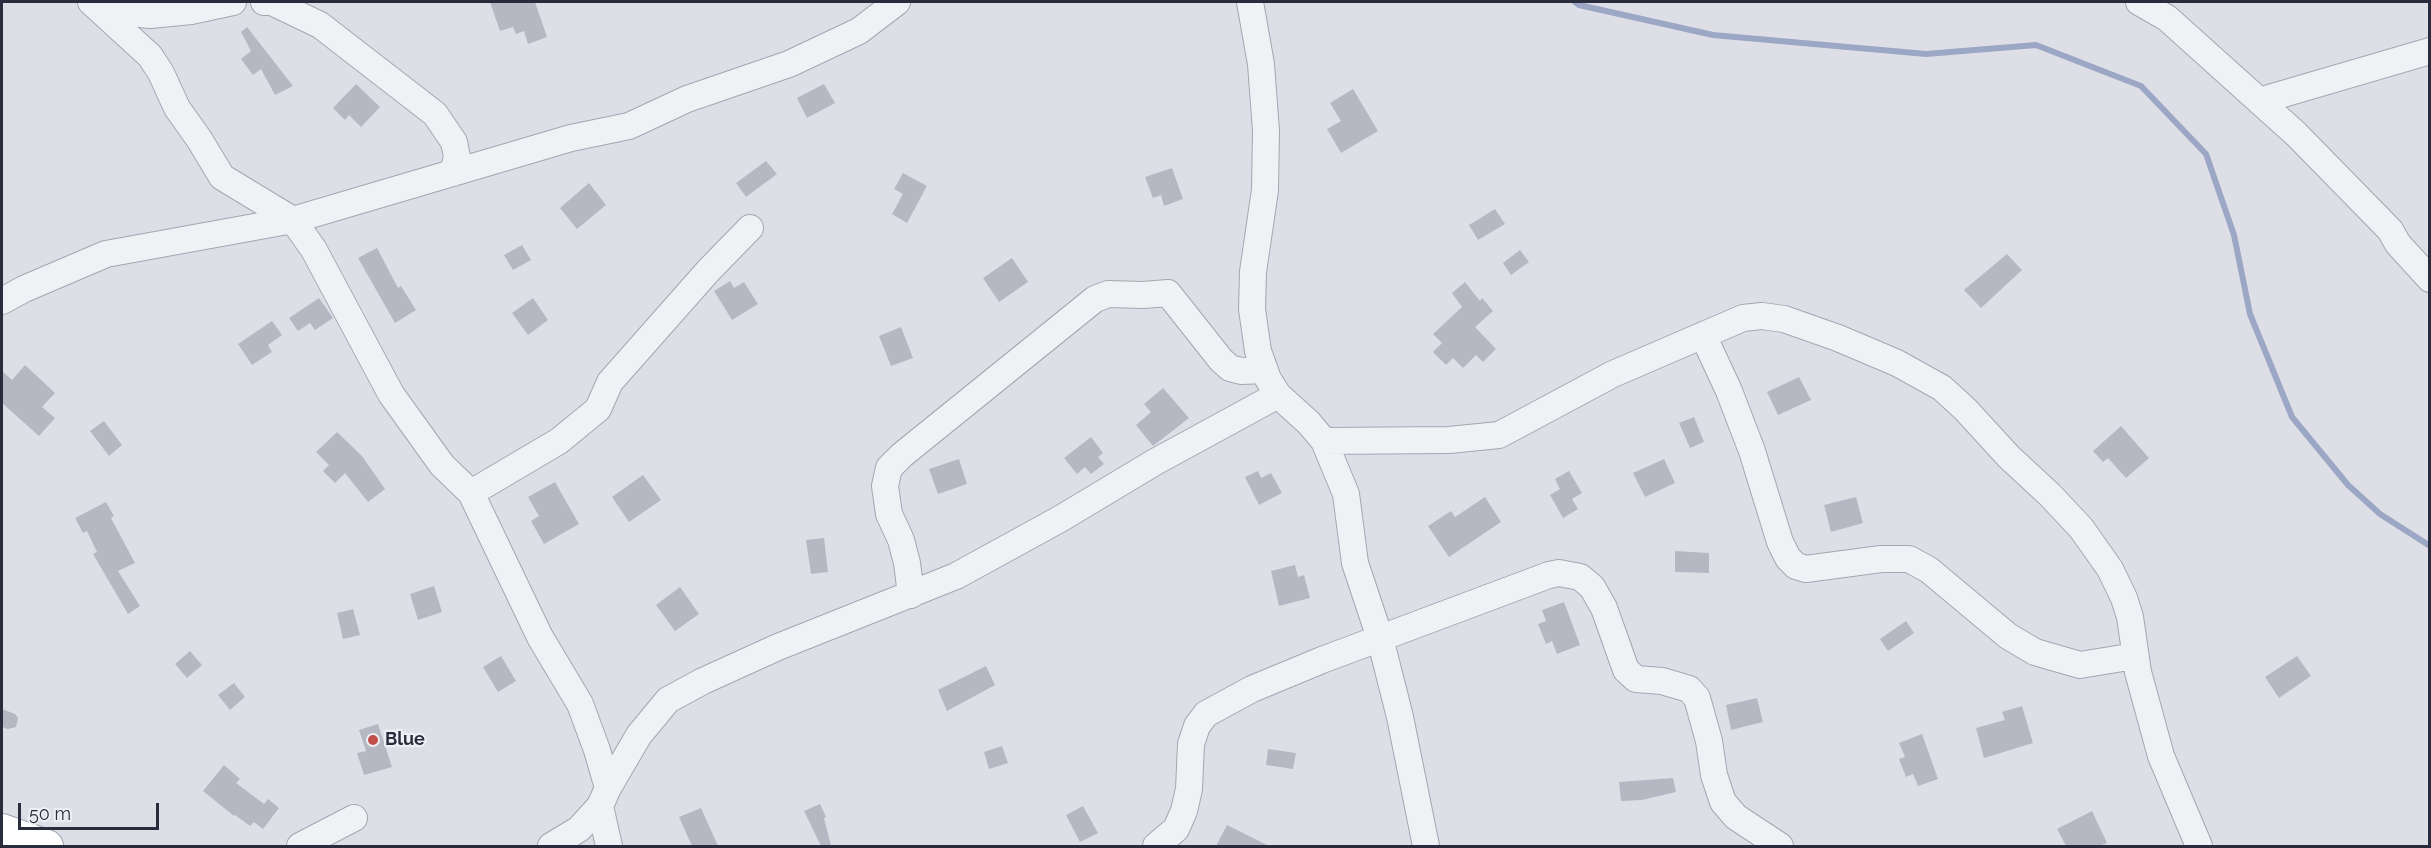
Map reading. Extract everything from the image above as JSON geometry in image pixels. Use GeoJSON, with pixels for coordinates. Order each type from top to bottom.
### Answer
{"type":"FeatureCollection","features":[{"type":"Feature","properties":{"kind":"main road"},"geometry":{"type":"LineString","coordinates":[[2,830],[46,846]]}},
{"type":"Feature","properties":{"kind":"street"},"geometry":{"type":"LineString","coordinates":[[95,5],[150,15],[192,11],[233,2]]}},
{"type":"Feature","properties":{"kind":"street"},"geometry":{"type":"LineString","coordinates":[[264,2],[272,2],[320,25],[435,114],[454,142],[457,157],[453,173]]}},
{"type":"Feature","properties":{"kind":"street"},"geometry":{"type":"LineString","coordinates":[[2,301],[24,289],[106,254],[293,220],[571,138],[628,126],[687,99],[789,64],[859,31],[897,2]]}},
{"type":"Feature","properties":{"kind":"street"},"geometry":{"type":"LineString","coordinates":[[1250,2],[1261,64],[1266,131],[1265,190],[1253,272],[1252,309],[1258,351],[1278,395],[1309,423],[1324,441],[1346,494],[1355,563],[1380,638],[1400,717],[1426,846]]}},
{"type":"Feature","properties":{"kind":"street"},"geometry":{"type":"LineString","coordinates":[[2139,2],[2167,18],[2296,134],[2390,230],[2398,244],[2430,279]]}},
{"type":"Feature","properties":{"kind":"street"},"geometry":{"type":"LineString","coordinates":[[95,5],[150,56],[177,108],[222,177],[293,220],[314,250],[391,394],[442,465],[471,493],[540,637],[580,704],[597,750],[609,846]]}},
{"type":"Feature","properties":{"kind":"street"},"geometry":{"type":"LineString","coordinates":[[2259,101],[2430,51]]}},
{"type":"Feature","properties":{"kind":"street"},"geometry":{"type":"LineString","coordinates":[[471,493],[559,441],[598,409],[610,382],[750,228]]}},
{"type":"Feature","properties":{"kind":"street"},"geometry":{"type":"LineString","coordinates":[[911,595],[901,540],[889,514],[885,486],[889,468],[1095,298],[1108,294],[1168,293],[1221,360],[1230,368],[1241,371],[1265,370]]}},
{"type":"Feature","properties":{"kind":"street"},"geometry":{"type":"LineString","coordinates":[[1324,441],[1449,440],[1499,435],[1613,374],[1743,318],[1762,316],[1784,319],[1838,338],[1897,363],[1942,388],[2081,528],[2110,569],[2130,617],[2135,656],[2162,756],[2199,846]]}},
{"type":"Feature","properties":{"kind":"street"},"geometry":{"type":"LineString","coordinates":[[1703,335],[1729,391],[1752,451],[1780,542],[1788,558],[1796,566],[1806,569],[1881,559],[1909,559],[1929,570],[2008,636],[2034,652],[2080,665],[2135,656]]}},
{"type":"Feature","properties":{"kind":"street"},"geometry":{"type":"LineString","coordinates":[[551,846],[579,829],[604,797],[639,735],[668,700],[703,681],[778,647],[911,595],[976,565],[1060,519],[1155,462],[1278,395]]}},
{"type":"Feature","properties":{"kind":"street"},"geometry":{"type":"LineString","coordinates":[[1156,846],[1176,829],[1184,811],[1191,744],[1197,726],[1206,714],[1252,689],[1380,638],[1549,574],[1570,573],[1580,577],[1592,587],[1605,608],[1626,670],[1636,679],[1662,681],[1689,688],[1697,698],[1709,741],[1714,775],[1723,802],[1736,817],[1780,846]]}},
{"type":"Feature","properties":{"kind":"street"},"geometry":{"type":"LineString","coordinates":[[300,846],[354,818]]}},
{"type":"Feature","properties":{"kind":"building"},"geometry":{"type":"Polygon","coordinates":[[[490,2],[535,2],[547,37],[528,44],[524,31],[516,34],[513,27],[500,31],[490,2]]]}},
{"type":"Feature","properties":{"kind":"building"},"geometry":{"type":"Polygon","coordinates":[[[247,27],[293,86],[275,95],[261,69],[253,75],[241,59],[251,51],[241,32],[247,27]]]}},
{"type":"Feature","properties":{"kind":"building"},"geometry":{"type":"Polygon","coordinates":[[[356,84],[380,107],[361,127],[349,115],[345,120],[333,108],[356,84]]]}},
{"type":"Feature","properties":{"kind":"building"},"geometry":{"type":"Polygon","coordinates":[[[824,84],[835,103],[807,118],[797,98],[824,84]]]}},
{"type":"Feature","properties":{"kind":"building"},"geometry":{"type":"Polygon","coordinates":[[[1353,89],[1378,131],[1341,153],[1327,129],[1341,121],[1330,103],[1353,89]]]}},
{"type":"Feature","properties":{"kind":"building"},"geometry":{"type":"Polygon","coordinates":[[[766,161],[777,174],[746,197],[736,183],[766,161]]]}},
{"type":"Feature","properties":{"kind":"building"},"geometry":{"type":"Polygon","coordinates":[[[1172,168],[1183,199],[1164,206],[1161,195],[1153,198],[1145,177],[1172,168]]]}},
{"type":"Feature","properties":{"kind":"building"},"geometry":{"type":"Polygon","coordinates":[[[903,173],[927,186],[907,223],[892,214],[903,194],[894,189],[903,173]]]}},
{"type":"Feature","properties":{"kind":"building"},"geometry":{"type":"Polygon","coordinates":[[[589,183],[606,205],[577,229],[560,208],[589,183]]]}},
{"type":"Feature","properties":{"kind":"building"},"geometry":{"type":"Polygon","coordinates":[[[1495,209],[1505,224],[1478,240],[1469,225],[1495,209]]]}},
{"type":"Feature","properties":{"kind":"building"},"geometry":{"type":"Polygon","coordinates":[[[522,245],[531,260],[513,270],[504,255],[522,245]]]}},
{"type":"Feature","properties":{"kind":"building"},"geometry":{"type":"Polygon","coordinates":[[[377,248],[398,288],[401,286],[416,310],[395,323],[358,258],[377,248]]]}},
{"type":"Feature","properties":{"kind":"building"},"geometry":{"type":"Polygon","coordinates":[[[1520,250],[1529,262],[1511,275],[1503,263],[1520,250]]]}},
{"type":"Feature","properties":{"kind":"building"},"geometry":{"type":"Polygon","coordinates":[[[2007,254],[2022,270],[1981,308],[1964,290],[2007,254]]]}},
{"type":"Feature","properties":{"kind":"building"},"geometry":{"type":"Polygon","coordinates":[[[1012,258],[1028,282],[999,302],[983,278],[1012,258]]]}},
{"type":"Feature","properties":{"kind":"building"},"geometry":{"type":"Polygon","coordinates":[[[730,281],[734,288],[744,282],[758,304],[732,320],[714,291],[730,281]]]}},
{"type":"Feature","properties":{"kind":"building"},"geometry":{"type":"Polygon","coordinates":[[[1465,282],[1480,301],[1482,298],[1493,311],[1475,327],[1496,349],[1483,362],[1476,355],[1463,368],[1453,358],[1446,365],[1433,352],[1442,343],[1433,334],[1462,307],[1452,293],[1465,282]]]}},
{"type":"Feature","properties":{"kind":"building"},"geometry":{"type":"Polygon","coordinates":[[[319,298],[333,318],[315,330],[310,323],[298,331],[289,318],[319,298]]]}},
{"type":"Feature","properties":{"kind":"building"},"geometry":{"type":"Polygon","coordinates":[[[533,298],[548,320],[528,335],[512,313],[533,298]]]}},
{"type":"Feature","properties":{"kind":"building"},"geometry":{"type":"Polygon","coordinates":[[[272,321],[282,335],[268,345],[272,352],[252,365],[238,344],[272,321]]]}},
{"type":"Feature","properties":{"kind":"building"},"geometry":{"type":"Polygon","coordinates":[[[901,327],[913,358],[891,366],[879,336],[901,327]]]}},
{"type":"Feature","properties":{"kind":"building"},"geometry":{"type":"Polygon","coordinates":[[[25,365],[55,393],[42,407],[55,418],[39,436],[2,403],[2,371],[12,380],[25,365]]]}},
{"type":"Feature","properties":{"kind":"building"},"geometry":{"type":"Polygon","coordinates":[[[1799,377],[1811,400],[1778,415],[1767,392],[1799,377]]]}},
{"type":"Feature","properties":{"kind":"building"},"geometry":{"type":"Polygon","coordinates":[[[1163,388],[1189,418],[1153,446],[1136,425],[1151,412],[1144,404],[1163,388]]]}},
{"type":"Feature","properties":{"kind":"building"},"geometry":{"type":"Polygon","coordinates":[[[1694,417],[1704,442],[1690,448],[1679,423],[1694,417]]]}},
{"type":"Feature","properties":{"kind":"building"},"geometry":{"type":"Polygon","coordinates":[[[104,421],[122,445],[109,456],[90,431],[104,421]]]}},
{"type":"Feature","properties":{"kind":"building"},"geometry":{"type":"Polygon","coordinates":[[[2121,426],[2149,458],[2126,478],[2108,458],[2103,462],[2093,451],[2121,426]]]}},
{"type":"Feature","properties":{"kind":"building"},"geometry":{"type":"Polygon","coordinates":[[[337,432],[362,456],[385,489],[368,502],[345,473],[335,483],[323,471],[329,465],[316,452],[337,432]]]}},
{"type":"Feature","properties":{"kind":"building"},"geometry":{"type":"Polygon","coordinates":[[[1091,437],[1103,453],[1098,457],[1104,464],[1091,474],[1085,467],[1077,474],[1064,458],[1091,437]]]}},
{"type":"Feature","properties":{"kind":"building"},"geometry":{"type":"Polygon","coordinates":[[[959,459],[967,484],[938,494],[929,469],[959,459]]]}},
{"type":"Feature","properties":{"kind":"building"},"geometry":{"type":"Polygon","coordinates":[[[1664,459],[1675,483],[1645,497],[1633,473],[1664,459]]]}},
{"type":"Feature","properties":{"kind":"building"},"geometry":{"type":"Polygon","coordinates":[[[1258,471],[1261,478],[1271,473],[1282,493],[1259,505],[1245,477],[1258,471]]]}},
{"type":"Feature","properties":{"kind":"building"},"geometry":{"type":"Polygon","coordinates":[[[1569,471],[1582,493],[1572,499],[1578,509],[1563,518],[1550,495],[1560,489],[1555,479],[1569,471]]]}},
{"type":"Feature","properties":{"kind":"building"},"geometry":{"type":"Polygon","coordinates":[[[643,475],[661,500],[629,522],[612,497],[643,475]]]}},
{"type":"Feature","properties":{"kind":"building"},"geometry":{"type":"Polygon","coordinates":[[[555,482],[579,524],[544,544],[531,521],[539,516],[528,497],[555,482]]]}},
{"type":"Feature","properties":{"kind":"building"},"geometry":{"type":"Polygon","coordinates":[[[1485,497],[1501,522],[1449,557],[1428,526],[1451,511],[1455,517],[1485,497]]]}},
{"type":"Feature","properties":{"kind":"building"},"geometry":{"type":"Polygon","coordinates":[[[1856,497],[1863,523],[1831,532],[1824,505],[1856,497]]]}},
{"type":"Feature","properties":{"kind":"building"},"geometry":{"type":"Polygon","coordinates":[[[106,502],[114,516],[111,518],[135,563],[118,571],[140,606],[128,614],[93,554],[97,552],[87,531],[83,533],[75,518],[106,502]]]}},
{"type":"Feature","properties":{"kind":"building"},"geometry":{"type":"Polygon","coordinates":[[[824,538],[828,572],[811,574],[806,540],[824,538]]]}},
{"type":"Feature","properties":{"kind":"building"},"geometry":{"type":"Polygon","coordinates":[[[1675,551],[1709,553],[1709,573],[1675,572],[1675,551]]]}},
{"type":"Feature","properties":{"kind":"building"},"geometry":{"type":"Polygon","coordinates":[[[1295,565],[1298,577],[1304,575],[1310,598],[1279,606],[1271,571],[1295,565]]]}},
{"type":"Feature","properties":{"kind":"building"},"geometry":{"type":"Polygon","coordinates":[[[434,586],[442,612],[418,620],[410,594],[434,586]]]}},
{"type":"Feature","properties":{"kind":"building"},"geometry":{"type":"Polygon","coordinates":[[[680,587],[699,614],[675,631],[656,605],[680,587]]]}},
{"type":"Feature","properties":{"kind":"building"},"geometry":{"type":"Polygon","coordinates":[[[1564,602],[1580,645],[1557,654],[1552,641],[1546,644],[1538,624],[1546,621],[1542,610],[1564,602]]]}},
{"type":"Feature","properties":{"kind":"building"},"geometry":{"type":"Polygon","coordinates":[[[353,609],[360,635],[343,639],[337,613],[353,609]]]}},
{"type":"Feature","properties":{"kind":"building"},"geometry":{"type":"Polygon","coordinates":[[[1906,621],[1914,633],[1888,651],[1880,639],[1906,621]]]}},
{"type":"Feature","properties":{"kind":"building"},"geometry":{"type":"Polygon","coordinates":[[[190,651],[202,665],[187,678],[175,664],[190,651]]]}},
{"type":"Feature","properties":{"kind":"building"},"geometry":{"type":"Polygon","coordinates":[[[501,656],[516,681],[498,692],[483,667],[501,656]]]}},
{"type":"Feature","properties":{"kind":"building"},"geometry":{"type":"Polygon","coordinates":[[[2297,656],[2311,676],[2279,698],[2265,677],[2297,656]]]}},
{"type":"Feature","properties":{"kind":"building"},"geometry":{"type":"Polygon","coordinates":[[[986,666],[995,685],[947,711],[938,690],[986,666]]]}},
{"type":"Feature","properties":{"kind":"building"},"geometry":{"type":"Polygon","coordinates":[[[234,683],[245,697],[230,710],[218,695],[234,683]]]}},
{"type":"Feature","properties":{"kind":"building"},"geometry":{"type":"Polygon","coordinates":[[[1757,698],[1763,722],[1731,730],[1726,705],[1757,698]]]}},
{"type":"Feature","properties":{"kind":"building"},"geometry":{"type":"Polygon","coordinates":[[[2022,706],[2033,743],[1984,758],[1976,728],[2005,720],[2002,712],[2022,706]]]}},
{"type":"Feature","properties":{"kind":"building"},"geometry":{"type":"Polygon","coordinates":[[[2,709],[15,714],[18,718],[16,727],[4,728],[2,709]]]}},
{"type":"Feature","properties":{"kind":"building","name":"Blue"},"geometry":{"type":"Polygon","coordinates":[[[378,724],[392,767],[364,775],[357,753],[366,751],[359,730],[378,724]]]}},
{"type":"Feature","properties":{"kind":"building"},"geometry":{"type":"Polygon","coordinates":[[[1922,734],[1938,779],[1918,786],[1913,774],[1906,777],[1899,759],[1905,757],[1899,743],[1922,734]]]}},
{"type":"Feature","properties":{"kind":"building"},"geometry":{"type":"Polygon","coordinates":[[[1002,746],[1008,763],[989,769],[984,752],[1002,746]]]}},
{"type":"Feature","properties":{"kind":"building"},"geometry":{"type":"Polygon","coordinates":[[[1268,749],[1296,753],[1293,769],[1266,765],[1268,749]]]}},
{"type":"Feature","properties":{"kind":"building"},"geometry":{"type":"Polygon","coordinates":[[[224,765],[240,779],[236,783],[264,804],[268,799],[279,808],[263,829],[254,822],[250,826],[234,816],[203,791],[224,765]]]}},
{"type":"Feature","properties":{"kind":"building"},"geometry":{"type":"Polygon","coordinates":[[[1673,778],[1676,792],[1642,800],[1621,801],[1619,782],[1673,778]]]}},
{"type":"Feature","properties":{"kind":"building"},"geometry":{"type":"Polygon","coordinates":[[[820,804],[826,817],[824,818],[831,846],[821,846],[804,811],[820,804]]]}},
{"type":"Feature","properties":{"kind":"building"},"geometry":{"type":"Polygon","coordinates":[[[1083,806],[1098,833],[1080,842],[1066,815],[1083,806]]]}},
{"type":"Feature","properties":{"kind":"building"},"geometry":{"type":"Polygon","coordinates":[[[701,808],[718,846],[692,846],[679,817],[701,808]]]}},
{"type":"Feature","properties":{"kind":"building"},"geometry":{"type":"Polygon","coordinates":[[[2092,811],[2107,843],[2099,846],[2066,846],[2057,829],[2092,811]]]}},
{"type":"Feature","properties":{"kind":"building"},"geometry":{"type":"Polygon","coordinates":[[[1227,825],[1269,846],[1216,846],[1227,825]]]}},
{"type":"Feature","properties":{"kind":"waterway"},"geometry":{"type":"LineString","coordinates":[[1575,2],[1579,5],[1713,35],[1926,54],[2036,45],[2141,86],[2206,154],[2234,235],[2250,314],[2292,417],[2348,485],[2380,514],[2430,546]]}},
{"type":"Feature","properties":{"kind":"place","name":"Blue"},"geometry":{"type":"Point","coordinates":[373,740]}}]}
